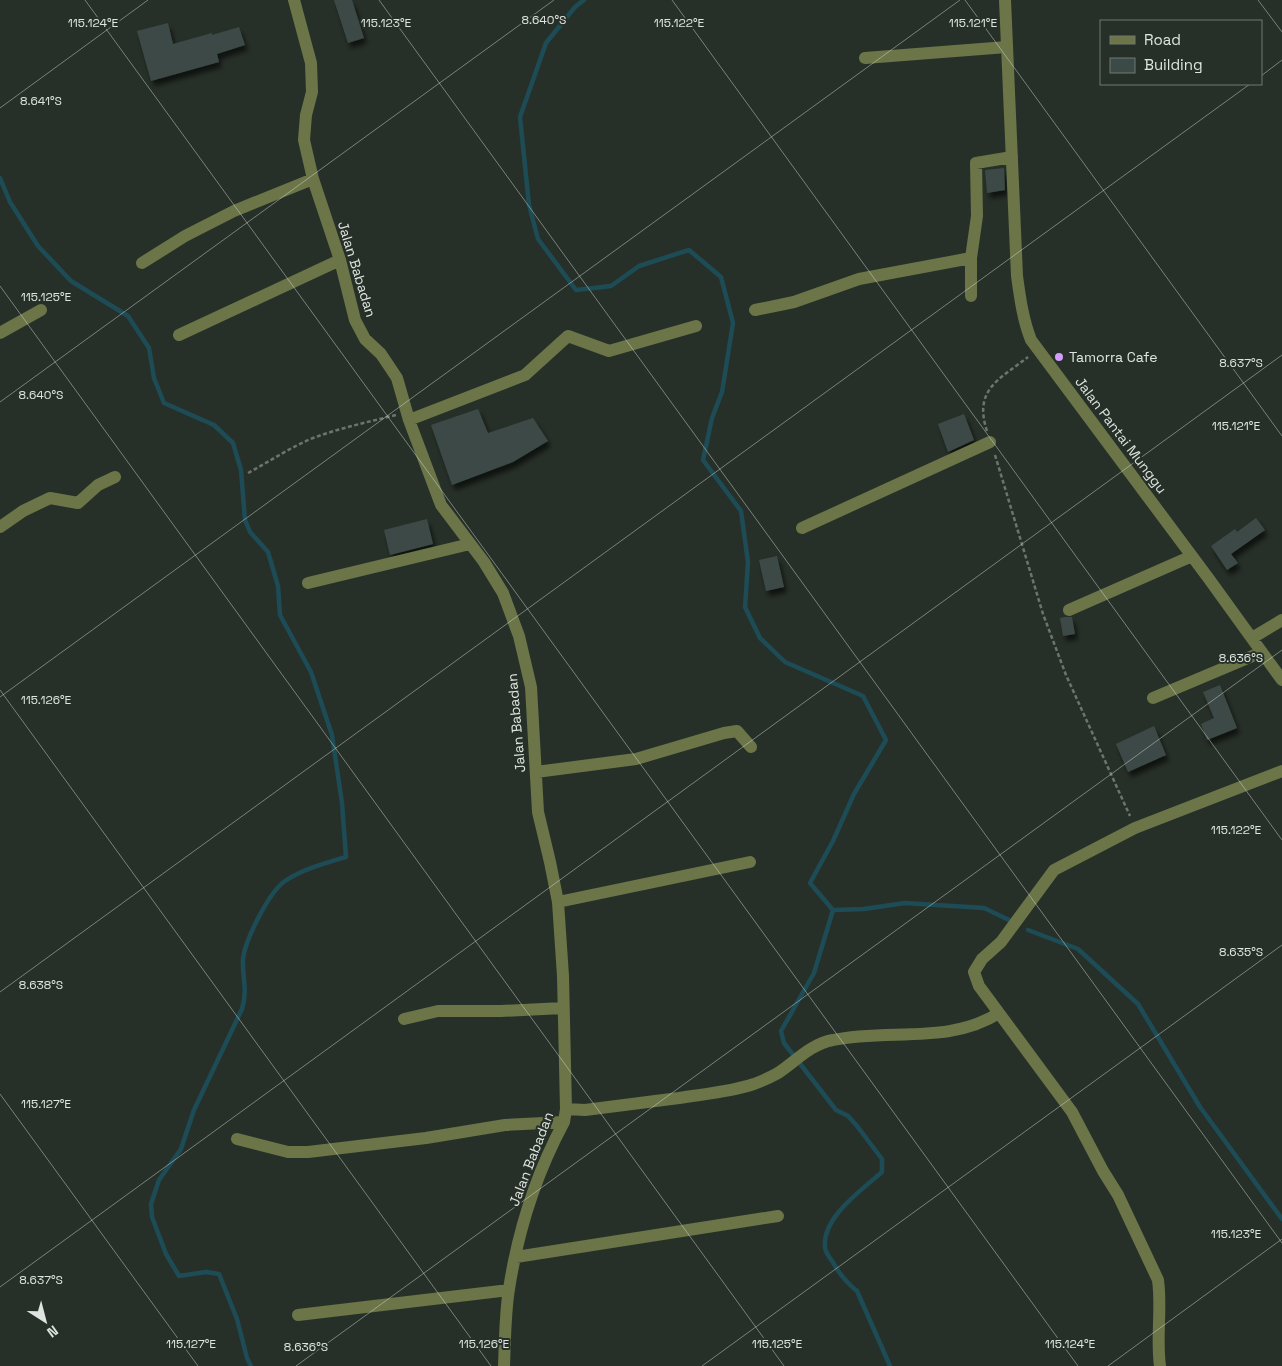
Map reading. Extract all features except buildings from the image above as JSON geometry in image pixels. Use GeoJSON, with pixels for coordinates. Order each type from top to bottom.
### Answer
{"type":"FeatureCollection","features":[{"type":"Feature","properties":{"kind":"street","name":"Jalan Babadan"},"geometry":{"type":"LineString","coordinates":[[294,0],[310,62],[312,92],[306,115],[304,140],[313,179],[340,260],[356,320],[365,340],[381,354],[397,378],[408,416],[441,505],[484,562],[503,593],[519,636],[531,687],[538,812],[558,902],[563,976],[562,1008],[566,1108],[564,1122],[529,1200],[518,1242],[509,1290],[504,1366]]}},
{"type":"Feature","properties":{"kind":"street","name":"Jalan Pantai Munggu"},"geometry":{"type":"LineString","coordinates":[[1005,0],[1017,276],[1031,340],[1282,680]]}},
{"type":"Feature","properties":{"kind":"street"},"geometry":{"type":"LineString","coordinates":[[865,58],[1007,47]]}},
{"type":"Feature","properties":{"kind":"street"},"geometry":{"type":"LineString","coordinates":[[971,296],[971,258],[978,216],[976,163],[1012,157]]}},
{"type":"Feature","properties":{"kind":"street"},"geometry":{"type":"LineString","coordinates":[[142,263],[185,236],[234,211],[313,179]]}},
{"type":"Feature","properties":{"kind":"street"},"geometry":{"type":"LineString","coordinates":[[755,310],[794,302],[859,279],[971,258]]}},
{"type":"Feature","properties":{"kind":"street"},"geometry":{"type":"LineString","coordinates":[[179,335],[340,260]]}},
{"type":"Feature","properties":{"kind":"street"},"geometry":{"type":"LineString","coordinates":[[0,333],[41,310]]}},
{"type":"Feature","properties":{"kind":"street"},"geometry":{"type":"LineString","coordinates":[[408,416],[525,375],[568,336],[609,351],[696,326]]}},
{"type":"Feature","properties":{"kind":"street"},"geometry":{"type":"LineString","coordinates":[[802,528],[990,442]]}},
{"type":"Feature","properties":{"kind":"street"},"geometry":{"type":"LineString","coordinates":[[0,527],[23,511],[50,498],[78,503],[98,485],[115,478]]}},
{"type":"Feature","properties":{"kind":"street"},"geometry":{"type":"LineString","coordinates":[[308,582],[470,544]]}},
{"type":"Feature","properties":{"kind":"street"},"geometry":{"type":"LineString","coordinates":[[1069,610],[1192,556]]}},
{"type":"Feature","properties":{"kind":"street"},"geometry":{"type":"LineString","coordinates":[[1252,638],[1282,620]]}},
{"type":"Feature","properties":{"kind":"street"},"geometry":{"type":"LineString","coordinates":[[1154,698],[1262,652]]}},
{"type":"Feature","properties":{"kind":"street"},"geometry":{"type":"LineString","coordinates":[[536,772],[636,759],[724,733],[737,731],[751,747]]}},
{"type":"Feature","properties":{"kind":"street"},"geometry":{"type":"LineString","coordinates":[[1160,1366],[1158,1348],[1160,1294],[1158,1280],[1118,1195],[1072,1112],[979,986],[974,972],[982,959],[1001,942],[1054,870],[1135,828],[1282,771]]}},
{"type":"Feature","properties":{"kind":"street"},"geometry":{"type":"LineString","coordinates":[[558,902],[750,862]]}},
{"type":"Feature","properties":{"kind":"street"},"geometry":{"type":"LineString","coordinates":[[404,1018],[438,1011],[501,1011],[562,1008]]}},
{"type":"Feature","properties":{"kind":"street"},"geometry":{"type":"LineString","coordinates":[[566,1108],[585,1110],[718,1093],[753,1084],[776,1074],[817,1045],[833,1040],[956,1031],[990,1019],[1000,1013]]}},
{"type":"Feature","properties":{"kind":"street"},"geometry":{"type":"LineString","coordinates":[[237,1139],[288,1152],[308,1152],[426,1138],[505,1126],[564,1122]]}},
{"type":"Feature","properties":{"kind":"street"},"geometry":{"type":"LineString","coordinates":[[516,1257],[778,1216]]}},
{"type":"Feature","properties":{"kind":"street"},"geometry":{"type":"LineString","coordinates":[[298,1315],[509,1290]]}},
{"type":"Feature","properties":{"kind":"path"},"geometry":{"type":"LineString","coordinates":[[1038,350],[995,382],[985,396],[982,417],[1043,614],[1083,715],[1135,828]]}},
{"type":"Feature","properties":{"kind":"path"},"geometry":{"type":"LineString","coordinates":[[248,473],[314,438],[360,423],[408,416]]}},
{"type":"Feature","properties":{"kind":"waterway"},"geometry":{"type":"LineString","coordinates":[[584,0],[575,7],[546,43],[520,117],[529,205],[538,239],[576,290],[611,286],[639,266],[689,250],[721,277],[733,323],[722,392],[712,418],[703,460],[741,511],[748,562],[745,607],[760,638],[785,662],[863,696],[886,740],[854,794],[833,841],[810,883],[833,910],[864,909],[905,903],[984,908],[1009,920]]}},
{"type":"Feature","properties":{"kind":"waterway"},"geometry":{"type":"LineString","coordinates":[[0,178],[10,202],[38,246],[71,281],[128,316],[149,348],[154,378],[164,403],[214,425],[233,443],[241,470],[245,520],[250,532],[268,552],[278,586],[280,615],[311,672],[332,735],[342,803],[346,857],[299,873],[285,881],[265,906],[248,940],[243,959],[245,995],[242,1009],[194,1110],[181,1149],[159,1180],[151,1204],[152,1217],[166,1254],[179,1276],[206,1272],[219,1274],[237,1319],[247,1358],[251,1366]]}},
{"type":"Feature","properties":{"kind":"waterway"},"geometry":{"type":"LineString","coordinates":[[833,910],[814,973],[781,1031],[784,1043],[836,1110],[848,1116],[882,1159],[882,1172],[854,1196],[836,1215],[826,1236],[825,1249],[841,1275],[857,1291],[890,1366]]}},
{"type":"Feature","properties":{"kind":"waterway"},"geometry":{"type":"LineString","coordinates":[[1028,930],[1078,949],[1138,1004],[1200,1107],[1282,1219]]}},
{"type":"Feature","properties":{"kind":"place","name":"Tamorra Cafe"},"geometry":{"type":"Point","coordinates":[1059,357]}}]}
